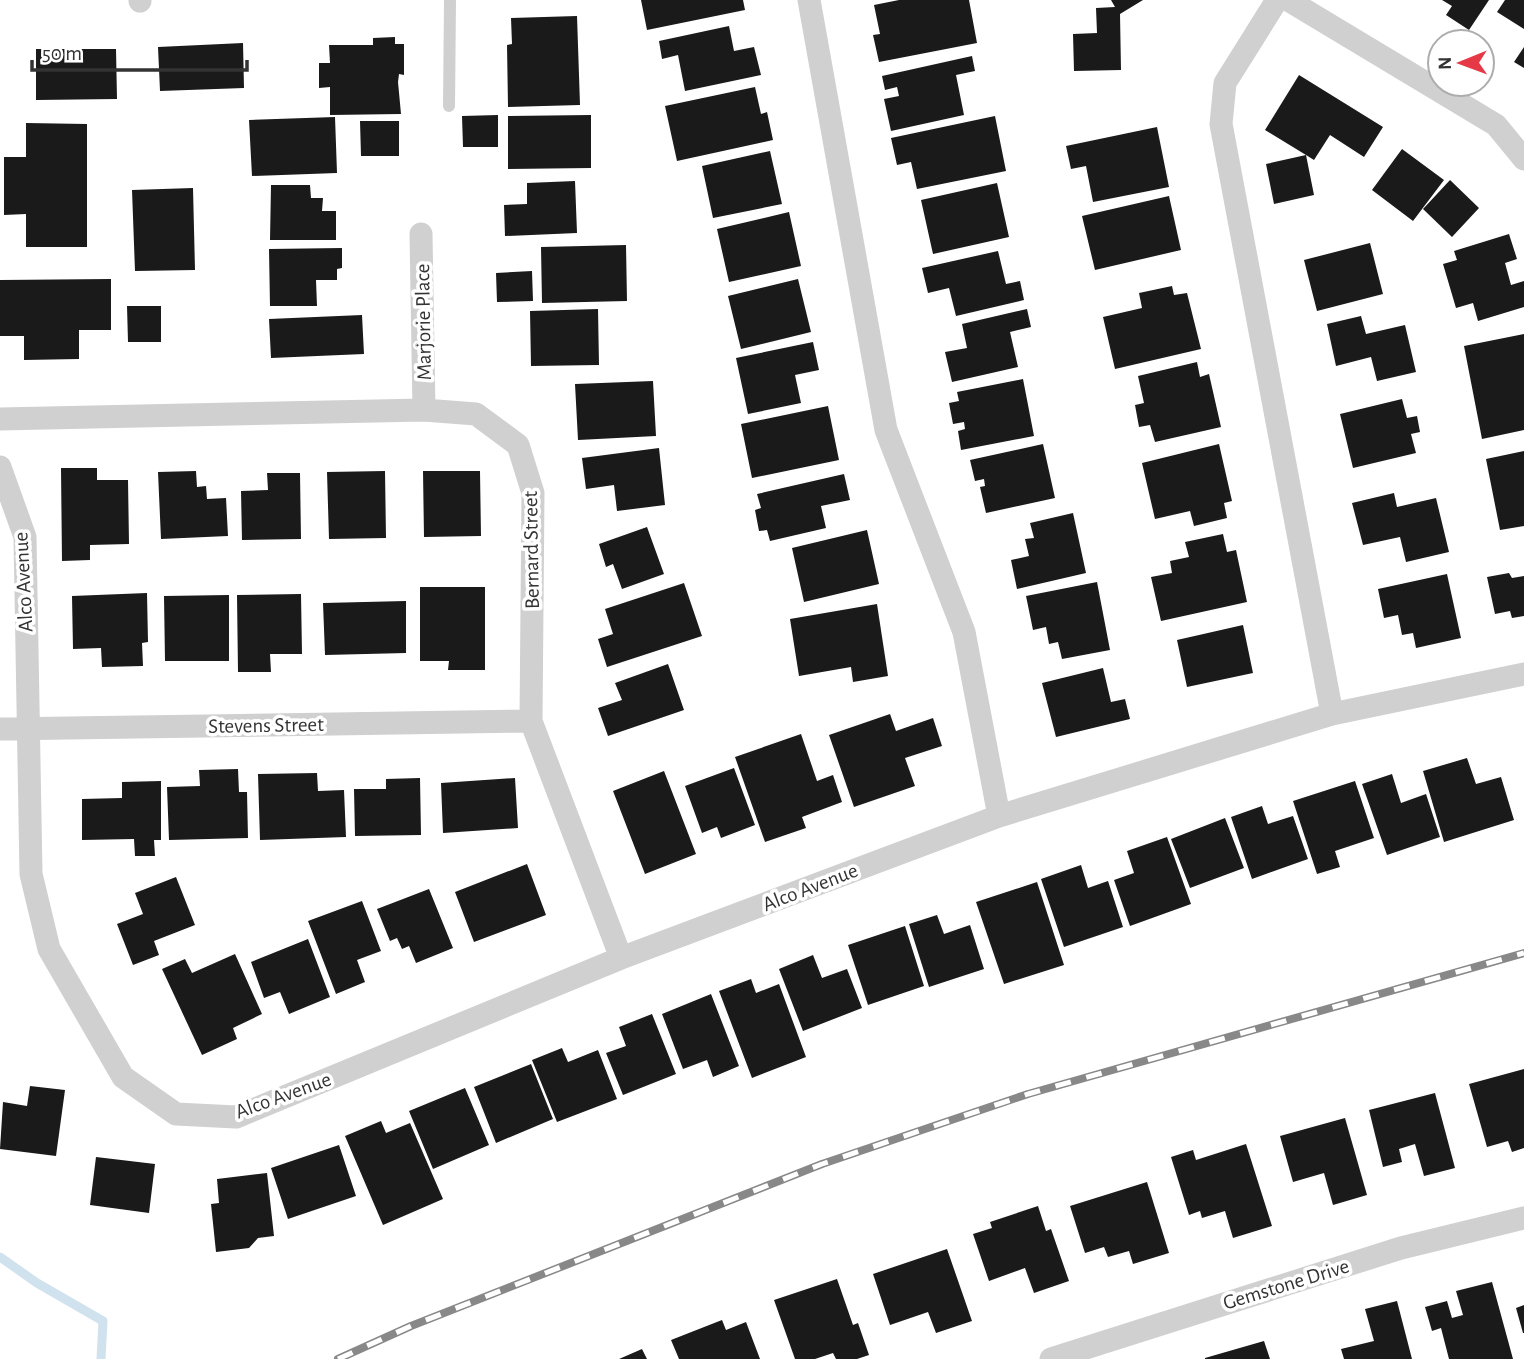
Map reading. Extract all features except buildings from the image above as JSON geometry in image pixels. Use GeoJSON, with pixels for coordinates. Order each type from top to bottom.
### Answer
{"type":"FeatureCollection","features":[{"type":"Feature","properties":{"kind":"street"},"geometry":{"type":"LineString","coordinates":[[809,0],[886,430],[964,632],[999,816]]}},
{"type":"Feature","properties":{"kind":"street"},"geometry":{"type":"LineString","coordinates":[[1277,0],[1225,82],[1221,124],[1332,714]]}},
{"type":"Feature","properties":{"kind":"street"},"geometry":{"type":"LineString","coordinates":[[1288,0],[1496,125],[1524,159]]}},
{"type":"Feature","properties":{"kind":"street","name":"Marjorie Place"},"geometry":{"type":"LineString","coordinates":[[421,234],[424,410]]}},
{"type":"Feature","properties":{"kind":"street","name":"Bernard Street"},"geometry":{"type":"LineString","coordinates":[[0,419],[424,410],[476,414],[518,444],[533,493],[531,721],[621,958]]}},
{"type":"Feature","properties":{"kind":"street","name":"Alco Avenue"},"geometry":{"type":"LineString","coordinates":[[0,467],[25,537],[31,874],[49,949],[123,1077],[176,1114],[236,1116],[621,958],[999,816],[1332,714],[1524,674]]}},
{"type":"Feature","properties":{"kind":"street","name":"Stevens Street"},"geometry":{"type":"LineString","coordinates":[[0,729],[531,721]]}},
{"type":"Feature","properties":{"kind":"street","name":"Gemstone Drive"},"geometry":{"type":"LineString","coordinates":[[1051,1359],[1095,1351],[1401,1248],[1524,1218]]}},
{"type":"Feature","properties":{"kind":"lane"},"geometry":{"type":"LineString","coordinates":[[449,106],[450,0]]}},
{"type":"Feature","properties":{"kind":"waterway"},"geometry":{"type":"LineString","coordinates":[[0,1257],[37,1283],[103,1321],[101,1359]]}},
{"type":"Feature","properties":{"kind":"railway"},"geometry":{"type":"LineString","coordinates":[[338,1359],[411,1326],[822,1164],[1028,1094],[1524,953]]}}]}
